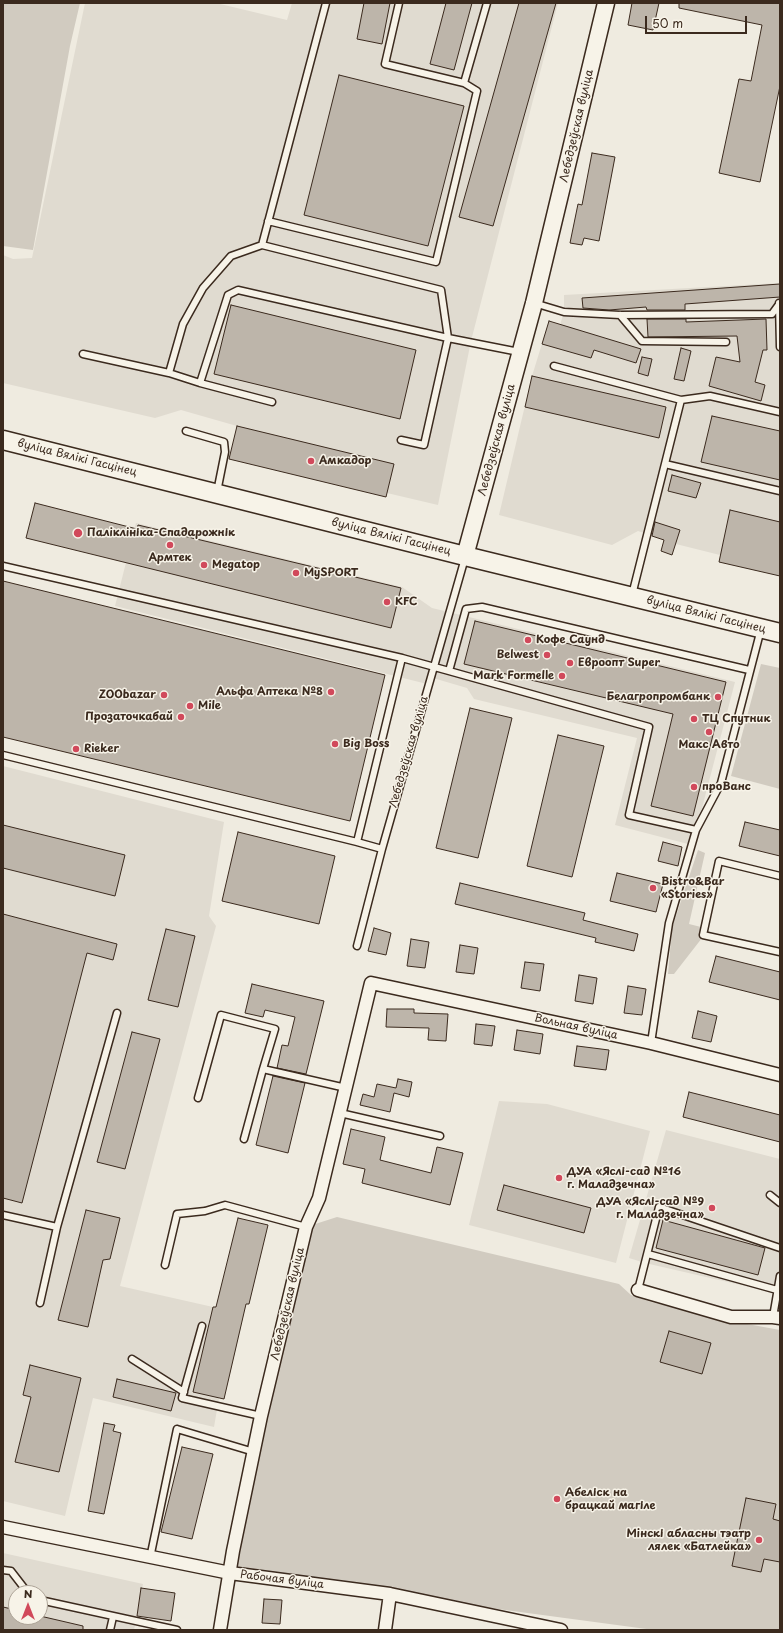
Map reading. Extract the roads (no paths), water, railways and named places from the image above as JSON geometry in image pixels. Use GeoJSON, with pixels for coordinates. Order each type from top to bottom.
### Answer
{"type":"FeatureCollection","features":[{"type":"Feature","properties":{"kind":"main road","name":"Лебедзеўская вуліца"},"geometry":{"type":"LineString","coordinates":[[465,556],[534,303],[606,3]]}},
{"type":"Feature","properties":{"kind":"main road","name":"вуліца Вялікі Гасцінец"},"geometry":{"type":"LineString","coordinates":[[3,440],[465,556],[780,632]]}},
{"type":"Feature","properties":{"kind":"street","name":"Вольная вуліца"},"geometry":{"type":"LineString","coordinates":[[371,983],[651,1044],[780,1075]]}},
{"type":"Feature","properties":{"kind":"street","name":"Лебедзеўская вуліца"},"geometry":{"type":"LineString","coordinates":[[220,1630],[261,1416],[306,1227],[319,1198],[371,983]]}},
{"type":"Feature","properties":{"kind":"street"},"geometry":{"type":"LineString","coordinates":[[638,1290],[731,1317],[777,1317]]}},
{"type":"Feature","properties":{"kind":"street","name":"Рабочая вуліца"},"geometry":{"type":"LineString","coordinates":[[3,1527],[230,1574],[390,1594],[537,1628],[561,1630]]}},
{"type":"Feature","properties":{"kind":"street"},"geometry":{"type":"LineString","coordinates":[[385,1630],[390,1594]]}},
{"type":"Feature","properties":{"kind":"lane"},"geometry":{"type":"LineString","coordinates":[[262,245],[326,3]]}},
{"type":"Feature","properties":{"kind":"lane"},"geometry":{"type":"LineString","coordinates":[[268,220],[436,262],[477,91],[464,83],[385,64],[399,3]]}},
{"type":"Feature","properties":{"kind":"lane"},"geometry":{"type":"LineString","coordinates":[[464,83],[487,3]]}},
{"type":"Feature","properties":{"kind":"lane"},"geometry":{"type":"LineString","coordinates":[[169,373],[183,324],[203,288],[231,256],[262,245],[441,290],[448,338],[424,445],[401,440]]}},
{"type":"Feature","properties":{"kind":"lane"},"geometry":{"type":"LineString","coordinates":[[200,383],[228,295],[238,290],[448,338],[521,352]]}},
{"type":"Feature","properties":{"kind":"lane"},"geometry":{"type":"LineString","coordinates":[[534,303],[564,312],[620,315],[772,314],[780,303]]}},
{"type":"Feature","properties":{"kind":"lane"},"geometry":{"type":"LineString","coordinates":[[780,303],[780,347]]}},
{"type":"Feature","properties":{"kind":"lane"},"geometry":{"type":"LineString","coordinates":[[620,315],[642,341],[726,342]]}},
{"type":"Feature","properties":{"kind":"lane"},"geometry":{"type":"LineString","coordinates":[[83,354],[169,373],[200,383],[272,402]]}},
{"type":"Feature","properties":{"kind":"lane"},"geometry":{"type":"LineString","coordinates":[[554,366],[681,400],[710,396],[780,412]]}},
{"type":"Feature","properties":{"kind":"lane"},"geometry":{"type":"LineString","coordinates":[[631,596],[681,400]]}},
{"type":"Feature","properties":{"kind":"lane"},"geometry":{"type":"LineString","coordinates":[[186,431],[224,442],[224,457],[216,493]]}},
{"type":"Feature","properties":{"kind":"lane"},"geometry":{"type":"LineString","coordinates":[[665,464],[780,491]]}},
{"type":"Feature","properties":{"kind":"lane","name":"Лебедзеўская вуліца"},"geometry":{"type":"LineString","coordinates":[[357,946],[382,849],[465,556]]}},
{"type":"Feature","properties":{"kind":"lane"},"geometry":{"type":"LineString","coordinates":[[3,566],[402,658],[649,726],[629,815],[696,830]]}},
{"type":"Feature","properties":{"kind":"lane"},"geometry":{"type":"LineString","coordinates":[[449,671],[466,609],[482,607],[749,670]]}},
{"type":"Feature","properties":{"kind":"lane"},"geometry":{"type":"LineString","coordinates":[[651,1044],[669,923],[696,830],[721,783],[749,670],[762,628]]}},
{"type":"Feature","properties":{"kind":"lane"},"geometry":{"type":"LineString","coordinates":[[357,842],[402,658]]}},
{"type":"Feature","properties":{"kind":"lane"},"geometry":{"type":"LineString","coordinates":[[3,755],[382,849]]}},
{"type":"Feature","properties":{"kind":"lane"},"geometry":{"type":"LineString","coordinates":[[780,876],[719,861],[703,935],[780,952]]}},
{"type":"Feature","properties":{"kind":"lane"},"geometry":{"type":"LineString","coordinates":[[40,1303],[57,1227],[117,1013]]}},
{"type":"Feature","properties":{"kind":"lane"},"geometry":{"type":"LineString","coordinates":[[198,1098],[221,1015],[275,1029],[244,1139]]}},
{"type":"Feature","properties":{"kind":"lane"},"geometry":{"type":"LineString","coordinates":[[263,1069],[346,1088]]}},
{"type":"Feature","properties":{"kind":"lane"},"geometry":{"type":"LineString","coordinates":[[340,1113],[440,1136]]}},
{"type":"Feature","properties":{"kind":"lane"},"geometry":{"type":"LineString","coordinates":[[770,1195],[780,1203]]}},
{"type":"Feature","properties":{"kind":"lane"},"geometry":{"type":"LineString","coordinates":[[165,1265],[176,1214],[205,1211],[224,1205],[306,1227]]}},
{"type":"Feature","properties":{"kind":"lane"},"geometry":{"type":"LineString","coordinates":[[638,1290],[659,1207],[780,1248]]}},
{"type":"Feature","properties":{"kind":"lane"},"geometry":{"type":"LineString","coordinates":[[3,1215],[57,1227]]}},
{"type":"Feature","properties":{"kind":"lane"},"geometry":{"type":"LineString","coordinates":[[648,1254],[777,1290]]}},
{"type":"Feature","properties":{"kind":"lane"},"geometry":{"type":"LineString","coordinates":[[777,1317],[777,1290],[780,1276]]}},
{"type":"Feature","properties":{"kind":"lane"},"geometry":{"type":"LineString","coordinates":[[202,1326],[182,1398],[261,1416]]}},
{"type":"Feature","properties":{"kind":"lane"},"geometry":{"type":"LineString","coordinates":[[132,1359],[184,1392]]}},
{"type":"Feature","properties":{"kind":"lane"},"geometry":{"type":"LineString","coordinates":[[150,1558],[177,1429],[254,1452]]}},
{"type":"Feature","properties":{"kind":"lane"},"geometry":{"type":"LineString","coordinates":[[3,1570],[11,1571],[22,1585]]}},
{"type":"Feature","properties":{"kind":"lane"},"geometry":{"type":"LineString","coordinates":[[48,1602],[177,1630]]}},
{"type":"Feature","properties":{"kind":"lane"},"geometry":{"type":"LineString","coordinates":[[110,1630],[113,1617]]}},
{"type":"Feature","properties":{"kind":"place","name":"Амкадор"},"geometry":{"type":"Point","coordinates":[311,461]}},
{"type":"Feature","properties":{"kind":"place","name":"Паліклініка-Спадарожнік"},"geometry":{"type":"Point","coordinates":[78,533]}},
{"type":"Feature","properties":{"kind":"place","name":"Армтек"},"geometry":{"type":"Point","coordinates":[170,545]}},
{"type":"Feature","properties":{"kind":"place","name":"Megatop"},"geometry":{"type":"Point","coordinates":[204,565]}},
{"type":"Feature","properties":{"kind":"place","name":"MySPORT"},"geometry":{"type":"Point","coordinates":[296,573]}},
{"type":"Feature","properties":{"kind":"place","name":"KFC"},"geometry":{"type":"Point","coordinates":[387,602]}},
{"type":"Feature","properties":{"kind":"place","name":"Кофе Саунд"},"geometry":{"type":"Point","coordinates":[528,640]}},
{"type":"Feature","properties":{"kind":"place","name":"Belwest"},"geometry":{"type":"Point","coordinates":[547,655]}},
{"type":"Feature","properties":{"kind":"place","name":"Евроопт Super"},"geometry":{"type":"Point","coordinates":[570,663]}},
{"type":"Feature","properties":{"kind":"place","name":"Mark Formelle"},"geometry":{"type":"Point","coordinates":[562,676]}},
{"type":"Feature","properties":{"kind":"place","name":"Альфа Аптека №8"},"geometry":{"type":"Point","coordinates":[331,692]}},
{"type":"Feature","properties":{"kind":"place","name":"ZOObazar"},"geometry":{"type":"Point","coordinates":[164,695]}},
{"type":"Feature","properties":{"kind":"place","name":"Белагропромбанк"},"geometry":{"type":"Point","coordinates":[718,697]}},
{"type":"Feature","properties":{"kind":"place","name":"Mile"},"geometry":{"type":"Point","coordinates":[190,706]}},
{"type":"Feature","properties":{"kind":"place","name":"Прозаточкабай"},"geometry":{"type":"Point","coordinates":[181,717]}},
{"type":"Feature","properties":{"kind":"place","name":"ТЦ Спутник"},"geometry":{"type":"Point","coordinates":[694,719]}},
{"type":"Feature","properties":{"kind":"place","name":"Макс Авто"},"geometry":{"type":"Point","coordinates":[709,732]}},
{"type":"Feature","properties":{"kind":"place","name":"Big Boss"},"geometry":{"type":"Point","coordinates":[335,744]}},
{"type":"Feature","properties":{"kind":"place","name":"Rieker"},"geometry":{"type":"Point","coordinates":[76,749]}},
{"type":"Feature","properties":{"kind":"place","name":"проВанс"},"geometry":{"type":"Point","coordinates":[694,787]}},
{"type":"Feature","properties":{"kind":"place","name":"Bistro&Bar «Stories»"},"geometry":{"type":"Point","coordinates":[653,888]}},
{"type":"Feature","properties":{"kind":"place","name":"ДУА «Яслі-сад №16 г. Маладзечна»"},"geometry":{"type":"Point","coordinates":[559,1178]}},
{"type":"Feature","properties":{"kind":"place","name":"ДУА «Яслі-сад №9 г. Маладзечна»"},"geometry":{"type":"Point","coordinates":[712,1208]}},
{"type":"Feature","properties":{"kind":"place","name":"Абеліск на брацкай магіле"},"geometry":{"type":"Point","coordinates":[557,1499]}},
{"type":"Feature","properties":{"kind":"place","name":"Мінскі абласны тэатр лялек «Батлейка»"},"geometry":{"type":"Point","coordinates":[759,1540]}}]}
